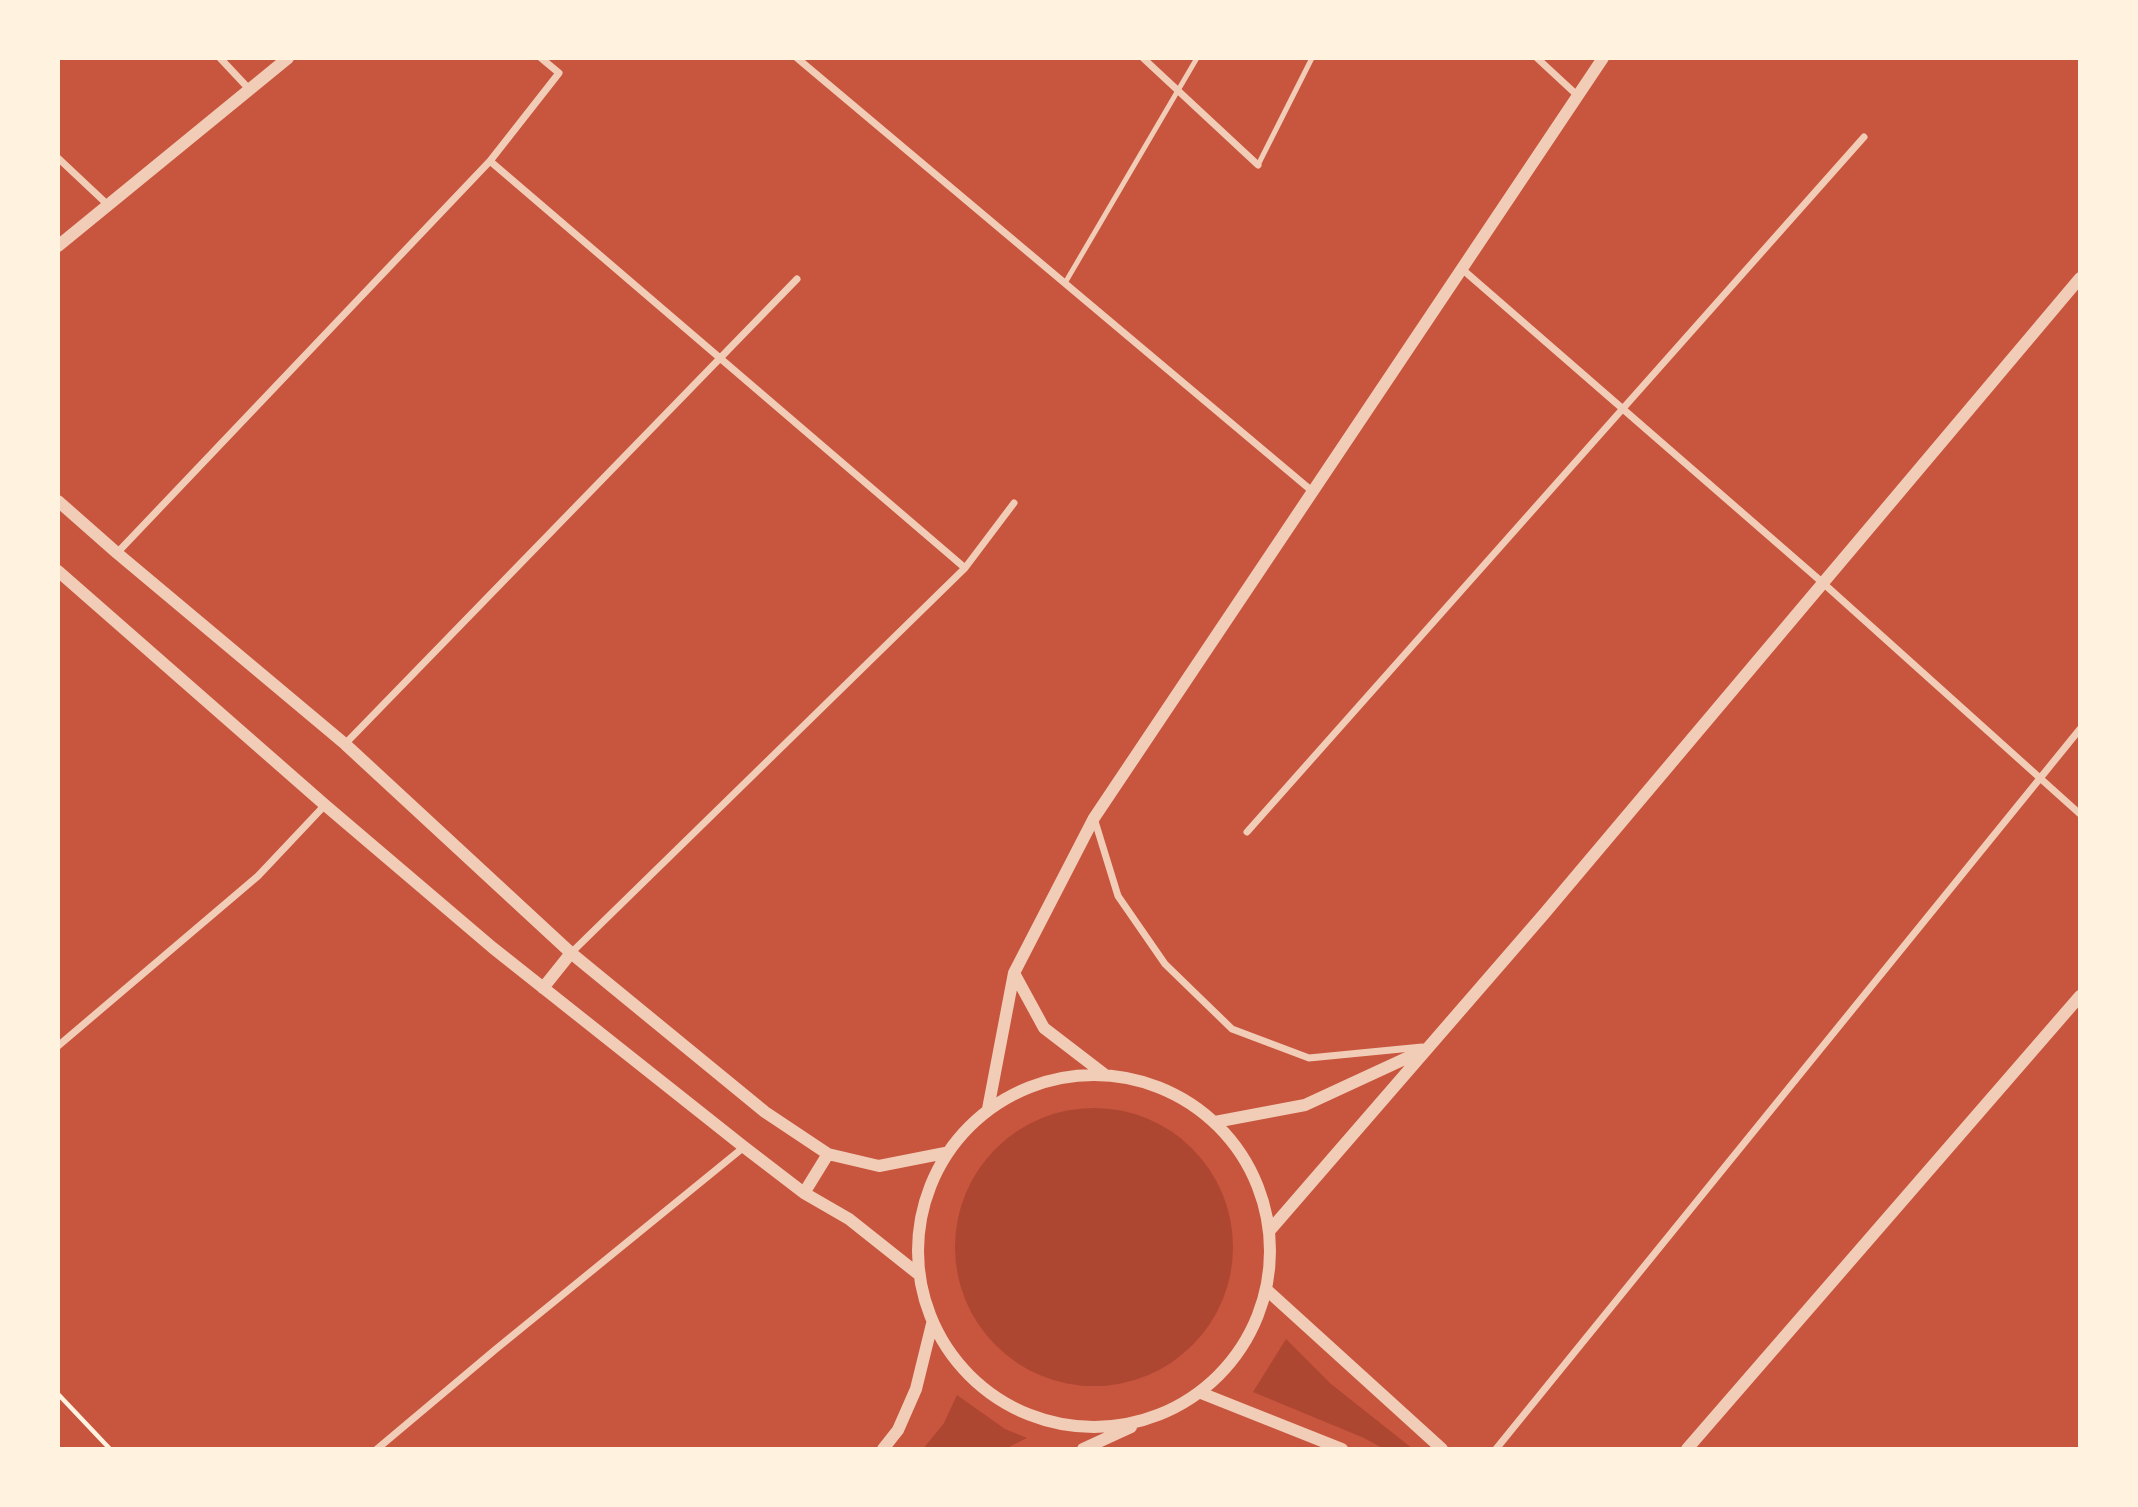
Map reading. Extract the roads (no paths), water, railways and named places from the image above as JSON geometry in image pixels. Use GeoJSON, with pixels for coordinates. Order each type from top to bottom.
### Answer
{"type":"FeatureCollection","features":[{"type":"Feature","properties":{"kind":"street"},"geometry":{"type":"LineString","coordinates":[[220,58],[250,90]]}},
{"type":"Feature","properties":{"kind":"street"},"geometry":{"type":"LineString","coordinates":[[58,246],[288,58]]}},
{"type":"Feature","properties":{"kind":"street"},"geometry":{"type":"LineString","coordinates":[[117,553],[490,161],[559,73],[541,58]]}},
{"type":"Feature","properties":{"kind":"street"},"geometry":{"type":"LineString","coordinates":[[797,58],[1312,491]]}},
{"type":"Feature","properties":{"kind":"street"},"geometry":{"type":"LineString","coordinates":[[1143,58],[1258,165]]}},
{"type":"Feature","properties":{"kind":"street"},"geometry":{"type":"LineString","coordinates":[[1537,58],[1578,96]]}},
{"type":"Feature","properties":{"kind":"street"},"geometry":{"type":"LineString","coordinates":[[988,1109],[1014,972],[1094,818],[1604,58]]}},
{"type":"Feature","properties":{"kind":"street"},"geometry":{"type":"LineString","coordinates":[[1247,832],[1864,137]]}},
{"type":"Feature","properties":{"kind":"street"},"geometry":{"type":"LineString","coordinates":[[58,158],[108,205]]}},
{"type":"Feature","properties":{"kind":"street"},"geometry":{"type":"LineString","coordinates":[[490,161],[964,568]]}},
{"type":"Feature","properties":{"kind":"street"},"geometry":{"type":"LineString","coordinates":[[1462,269],[1823,583],[2080,814]]}},
{"type":"Feature","properties":{"kind":"street"},"geometry":{"type":"LineString","coordinates":[[1270,1229],[1430,1046],[2080,278]]}},
{"type":"Feature","properties":{"kind":"street"},"geometry":{"type":"LineString","coordinates":[[345,744],[797,279]]}},
{"type":"Feature","properties":{"kind":"street"},"geometry":{"type":"LineString","coordinates":[[58,501],[345,744],[571,953],[765,1112],[828,1154],[879,1166],[945,1153]]}},
{"type":"Feature","properties":{"kind":"street"},"geometry":{"type":"LineString","coordinates":[[542,988],[571,953],[964,568],[1014,503]]}},
{"type":"Feature","properties":{"kind":"street"},"geometry":{"type":"LineString","coordinates":[[58,572],[325,805],[542,988],[744,1147],[804,1192],[849,1219],[917,1273]]}},
{"type":"Feature","properties":{"kind":"street"},"geometry":{"type":"LineString","coordinates":[[1496,1449],[2080,729]]}},
{"type":"Feature","properties":{"kind":"street"},"geometry":{"type":"LineString","coordinates":[[58,1046],[258,876],[325,805]]}},
{"type":"Feature","properties":{"kind":"street"},"geometry":{"type":"LineString","coordinates":[[1094,818],[1118,896],[1165,964],[1232,1029],[1309,1058],[1430,1046]]}},
{"type":"Feature","properties":{"kind":"street"},"geometry":{"type":"LineString","coordinates":[[1014,972],[1044,1028],[1104,1074]]}},
{"type":"Feature","properties":{"kind":"street"},"geometry":{"type":"LineString","coordinates":[[1687,1449],[2080,996]]}},
{"type":"Feature","properties":{"kind":"street"},"geometry":{"type":"LineString","coordinates":[[1215,1122],[1305,1105],[1430,1046]]}},
{"type":"Feature","properties":{"kind":"street"},"geometry":{"type":"LineString","coordinates":[[1083,1449],[1146,1420],[1201,1393],[1243,1348],[1268,1291],[1270,1229],[1252,1170],[1215,1122],[1164,1088],[1104,1074],[1043,1082],[988,1109],[945,1153],[921,1210],[917,1273],[932,1324],[959,1367],[998,1400],[1044,1421],[1095,1428],[1146,1420]]}},
{"type":"Feature","properties":{"kind":"street"},"geometry":{"type":"LineString","coordinates":[[377,1449],[744,1147]]}},
{"type":"Feature","properties":{"kind":"street"},"geometry":{"type":"LineString","coordinates":[[804,1192],[828,1154]]}},
{"type":"Feature","properties":{"kind":"street"},"geometry":{"type":"LineString","coordinates":[[1268,1291],[1442,1449]]}},
{"type":"Feature","properties":{"kind":"street"},"geometry":{"type":"LineString","coordinates":[[883,1449],[898,1430],[916,1389],[932,1324]]}},
{"type":"Feature","properties":{"kind":"street"},"geometry":{"type":"LineString","coordinates":[[1201,1393],[1342,1449]]}},
{"type":"Feature","properties":{"kind":"lane"},"geometry":{"type":"LineString","coordinates":[[1065,283],[1196,58]]}},
{"type":"Feature","properties":{"kind":"lane"},"geometry":{"type":"LineString","coordinates":[[1258,165],[1312,58]]}}]}
